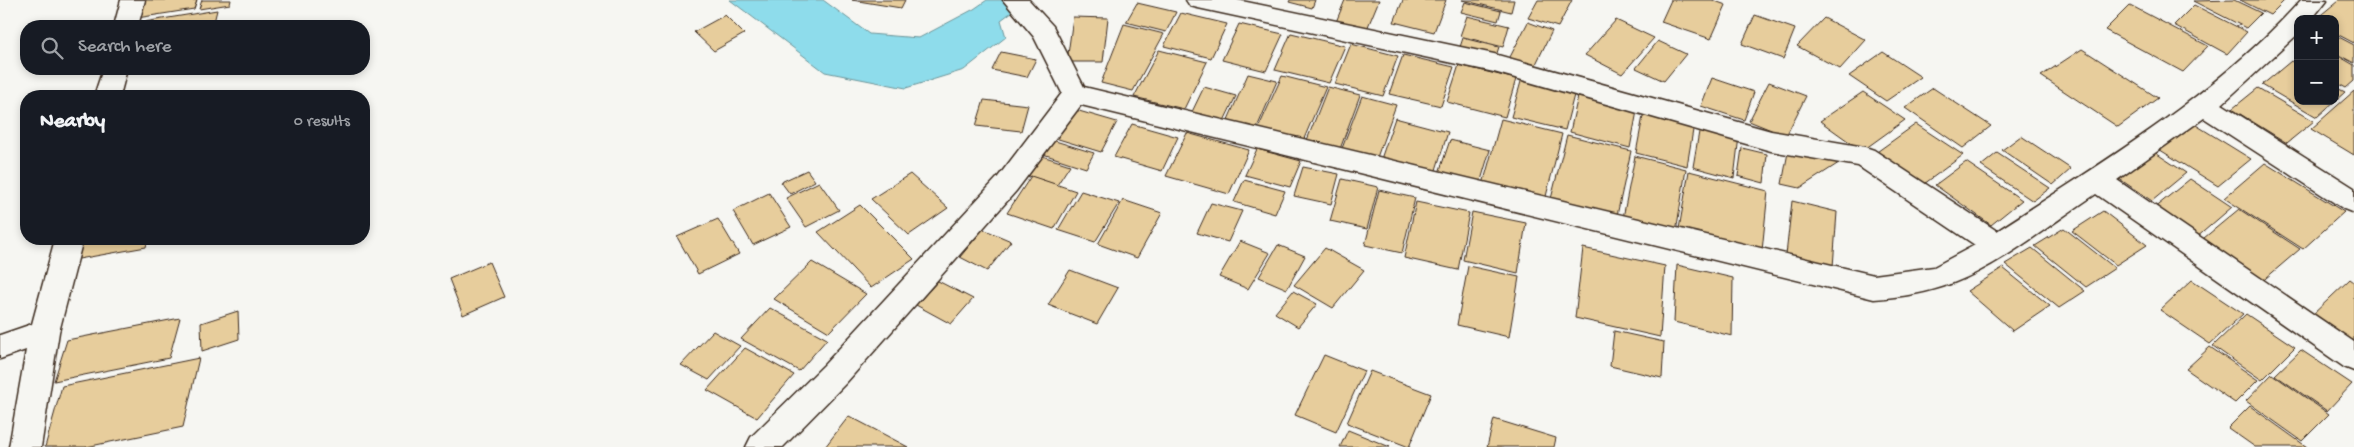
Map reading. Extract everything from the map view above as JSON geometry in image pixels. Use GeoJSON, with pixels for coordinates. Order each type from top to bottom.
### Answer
{"type":"FeatureCollection","features":[{"type":"Feature","properties":{"kind":"street"},"geometry":{"type":"LineString","coordinates":[[128,20],[133,0]]}},
{"type":"Feature","properties":{"kind":"street"},"geometry":{"type":"LineString","coordinates":[[1198,0],[1494,63],[1771,141],[1865,157],[1996,245]]}},
{"type":"Feature","properties":{"kind":"street"},"geometry":{"type":"LineString","coordinates":[[2302,15],[2315,0]]}},
{"type":"Feature","properties":{"kind":"street"},"geometry":{"type":"LineString","coordinates":[[1020,4],[1044,32],[1075,94],[1874,288],[1917,283],[1954,271],[1996,245],[2097,180],[2204,105],[2270,49],[2294,23]]}},
{"type":"Feature","properties":{"kind":"street"},"geometry":{"type":"LineString","coordinates":[[109,90],[113,75]]}},
{"type":"Feature","properties":{"kind":"street"},"geometry":{"type":"LineString","coordinates":[[762,447],[835,374],[994,199],[1075,94]]}},
{"type":"Feature","properties":{"kind":"street"},"geometry":{"type":"LineString","coordinates":[[2204,105],[2354,202]]}},
{"type":"Feature","properties":{"kind":"street"},"geometry":{"type":"LineString","coordinates":[[2097,180],[2354,358]]}},
{"type":"Feature","properties":{"kind":"street"},"geometry":{"type":"LineString","coordinates":[[25,447],[44,332],[67,245]]}},
{"type":"Feature","properties":{"kind":"street"},"geometry":{"type":"LineString","coordinates":[[0,347],[44,332]]}},
{"type":"Feature","properties":{"kind":"water"},"geometry":{"type":"Polygon","coordinates":[[[730,0],[823,0],[869,34],[919,38],[974,9],[987,0],[1028,0],[1001,20],[1006,37],[964,70],[906,88],[825,72],[730,0]]]}},
{"type":"Feature","properties":{"kind":"building"},"geometry":{"type":"Polygon","coordinates":[[[143,0],[197,0],[194,9],[137,18],[143,0]]]}},
{"type":"Feature","properties":{"kind":"building"},"geometry":{"type":"Polygon","coordinates":[[[202,0],[231,0],[230,4],[199,9],[202,0]]]}},
{"type":"Feature","properties":{"kind":"building"},"geometry":{"type":"Polygon","coordinates":[[[852,0],[905,0],[901,8],[852,0]]]}},
{"type":"Feature","properties":{"kind":"building"},"geometry":{"type":"Polygon","coordinates":[[[1290,0],[1315,0],[1312,8],[1289,2],[1290,0]]]}},
{"type":"Feature","properties":{"kind":"building"},"geometry":{"type":"Polygon","coordinates":[[[1345,0],[1379,0],[1367,29],[1336,22],[1345,0]]]}},
{"type":"Feature","properties":{"kind":"building"},"geometry":{"type":"Polygon","coordinates":[[[1403,0],[1446,0],[1434,32],[1394,22],[1403,0]]]}},
{"type":"Feature","properties":{"kind":"building"},"geometry":{"type":"Polygon","coordinates":[[[1462,0],[1514,0],[1511,12],[1462,0]]]}},
{"type":"Feature","properties":{"kind":"building"},"geometry":{"type":"Polygon","coordinates":[[[1538,0],[1572,0],[1558,27],[1528,18],[1538,0]]]}},
{"type":"Feature","properties":{"kind":"building"},"geometry":{"type":"Polygon","coordinates":[[[1671,0],[1712,0],[1726,5],[1711,39],[1661,22],[1671,0]]]}},
{"type":"Feature","properties":{"kind":"building"},"geometry":{"type":"Polygon","coordinates":[[[2234,0],[2261,13],[2246,28],[2193,1],[2234,0]]]}},
{"type":"Feature","properties":{"kind":"building"},"geometry":{"type":"Polygon","coordinates":[[[2240,0],[2285,0],[2270,15],[2240,0]]]}},
{"type":"Feature","properties":{"kind":"building"},"geometry":{"type":"Polygon","coordinates":[[[2339,0],[2354,0],[2354,43],[2339,35],[2339,15],[2321,15],[2339,0]]]}},
{"type":"Feature","properties":{"kind":"building"},"geometry":{"type":"Polygon","coordinates":[[[1465,2],[1501,11],[1498,21],[1461,12],[1465,2]]]}},
{"type":"Feature","properties":{"kind":"building"},"geometry":{"type":"Polygon","coordinates":[[[1137,3],[1176,12],[1166,32],[1126,22],[1137,3]]]}},
{"type":"Feature","properties":{"kind":"building"},"geometry":{"type":"Polygon","coordinates":[[[2130,5],[2208,46],[2183,72],[2105,30],[2130,5]]]}},
{"type":"Feature","properties":{"kind":"building"},"geometry":{"type":"Polygon","coordinates":[[[2194,5],[2247,32],[2227,54],[2174,25],[2194,5]]]}},
{"type":"Feature","properties":{"kind":"building"},"geometry":{"type":"Polygon","coordinates":[[[217,10],[214,20],[156,20],[217,10]]]}},
{"type":"Feature","properties":{"kind":"building"},"geometry":{"type":"Polygon","coordinates":[[[1181,13],[1227,24],[1211,58],[1164,46],[1181,13]]]}},
{"type":"Feature","properties":{"kind":"building"},"geometry":{"type":"Polygon","coordinates":[[[725,15],[744,34],[714,51],[694,32],[725,15]]]}},
{"type":"Feature","properties":{"kind":"building"},"geometry":{"type":"Polygon","coordinates":[[[1755,15],[1795,29],[1783,59],[1742,44],[1755,15]]]}},
{"type":"Feature","properties":{"kind":"building"},"geometry":{"type":"Polygon","coordinates":[[[1467,16],[1509,26],[1503,47],[1460,36],[1467,16]]]}},
{"type":"Feature","properties":{"kind":"building"},"geometry":{"type":"Polygon","coordinates":[[[1073,17],[1108,18],[1103,62],[1067,62],[1073,17]]]}},
{"type":"Feature","properties":{"kind":"building"},"geometry":{"type":"Polygon","coordinates":[[[1824,18],[1866,40],[1840,69],[1797,46],[1824,18]]]}},
{"type":"Feature","properties":{"kind":"building"},"geometry":{"type":"Polygon","coordinates":[[[1616,20],[1654,38],[1622,74],[1585,55],[1616,20]]]}},
{"type":"Feature","properties":{"kind":"building"},"geometry":{"type":"Polygon","coordinates":[[[1528,22],[1552,31],[1534,68],[1509,59],[1528,22]]]}},
{"type":"Feature","properties":{"kind":"building"},"geometry":{"type":"Polygon","coordinates":[[[1124,24],[1164,34],[1133,91],[1101,83],[1124,24]]]}},
{"type":"Feature","properties":{"kind":"building"},"geometry":{"type":"Polygon","coordinates":[[[1239,24],[1283,34],[1266,71],[1222,60],[1239,24]]]}},
{"type":"Feature","properties":{"kind":"building"},"geometry":{"type":"Polygon","coordinates":[[[1291,33],[1345,46],[1329,83],[1275,70],[1291,33]]]}},
{"type":"Feature","properties":{"kind":"building"},"geometry":{"type":"Polygon","coordinates":[[[2339,37],[2354,45],[2354,63],[2339,55],[2339,37]]]}},
{"type":"Feature","properties":{"kind":"building"},"geometry":{"type":"Polygon","coordinates":[[[1463,38],[1499,47],[1495,59],[1459,50],[1463,38]]]}},
{"type":"Feature","properties":{"kind":"building"},"geometry":{"type":"Polygon","coordinates":[[[1658,41],[1686,54],[1664,81],[1636,68],[1658,41]]]}},
{"type":"Feature","properties":{"kind":"building"},"geometry":{"type":"Polygon","coordinates":[[[1351,44],[1398,56],[1383,96],[1335,84],[1351,44]]]}},
{"type":"Feature","properties":{"kind":"building"},"geometry":{"type":"Polygon","coordinates":[[[2082,49],[2158,98],[2118,127],[2041,76],[2082,49]]]}},
{"type":"Feature","properties":{"kind":"building"},"geometry":{"type":"Polygon","coordinates":[[[1159,50],[1207,62],[1184,109],[1134,97],[1159,50]]]}},
{"type":"Feature","properties":{"kind":"building"},"geometry":{"type":"Polygon","coordinates":[[[1001,52],[1036,59],[1027,77],[992,70],[1001,52]]]}},
{"type":"Feature","properties":{"kind":"building"},"geometry":{"type":"Polygon","coordinates":[[[1883,52],[1921,77],[1886,101],[1849,76],[1883,52]]]}},
{"type":"Feature","properties":{"kind":"building"},"geometry":{"type":"Polygon","coordinates":[[[1403,55],[1454,67],[1441,106],[1389,94],[1403,55]]]}},
{"type":"Feature","properties":{"kind":"building"},"geometry":{"type":"Polygon","coordinates":[[[2339,56],[2354,65],[2354,81],[2346,88],[2339,84],[2339,56]]]}},
{"type":"Feature","properties":{"kind":"building"},"geometry":{"type":"Polygon","coordinates":[[[2291,61],[2294,63],[2294,104],[2262,85],[2291,61]]]}},
{"type":"Feature","properties":{"kind":"building"},"geometry":{"type":"Polygon","coordinates":[[[1459,65],[1516,79],[1505,117],[1447,102],[1459,65]]]}},
{"type":"Feature","properties":{"kind":"building"},"geometry":{"type":"Polygon","coordinates":[[[1248,74],[1277,81],[1256,130],[1227,122],[1248,74]]]}},
{"type":"Feature","properties":{"kind":"building"},"geometry":{"type":"Polygon","coordinates":[[[1282,76],[1326,87],[1303,141],[1258,129],[1282,76]]]}},
{"type":"Feature","properties":{"kind":"building"},"geometry":{"type":"Polygon","coordinates":[[[1522,78],[1575,91],[1565,130],[1511,117],[1522,78]]]}},
{"type":"Feature","properties":{"kind":"building"},"geometry":{"type":"Polygon","coordinates":[[[1712,78],[1754,92],[1744,120],[1701,106],[1712,78]]]}},
{"type":"Feature","properties":{"kind":"building"},"geometry":{"type":"Polygon","coordinates":[[[1769,82],[1806,96],[1786,136],[1749,121],[1769,82]]]}},
{"type":"Feature","properties":{"kind":"building"},"geometry":{"type":"Polygon","coordinates":[[[1204,87],[1236,96],[1222,125],[1190,116],[1204,87]]]}},
{"type":"Feature","properties":{"kind":"building"},"geometry":{"type":"Polygon","coordinates":[[[1328,87],[1360,95],[1340,149],[1307,140],[1328,87]]]}},
{"type":"Feature","properties":{"kind":"building"},"geometry":{"type":"Polygon","coordinates":[[[1933,88],[1991,126],[1963,148],[1905,108],[1933,88]]]}},
{"type":"Feature","properties":{"kind":"building"},"geometry":{"type":"Polygon","coordinates":[[[2258,88],[2314,121],[2287,143],[2232,109],[2258,88]]]}},
{"type":"Feature","properties":{"kind":"building"},"geometry":{"type":"Polygon","coordinates":[[[2339,89],[2345,92],[2339,97],[2339,89]]]}},
{"type":"Feature","properties":{"kind":"building"},"geometry":{"type":"Polygon","coordinates":[[[2354,91],[2354,155],[2311,129],[2354,91]]]}},
{"type":"Feature","properties":{"kind":"building"},"geometry":{"type":"Polygon","coordinates":[[[1863,92],[1905,120],[1862,151],[1820,121],[1863,92]]]}},
{"type":"Feature","properties":{"kind":"building"},"geometry":{"type":"Polygon","coordinates":[[[1362,96],[1396,105],[1376,160],[1341,151],[1362,96]]]}},
{"type":"Feature","properties":{"kind":"building"},"geometry":{"type":"Polygon","coordinates":[[[1578,96],[1637,111],[1630,148],[1570,132],[1578,96]]]}},
{"type":"Feature","properties":{"kind":"building"},"geometry":{"type":"Polygon","coordinates":[[[984,100],[1028,105],[1021,131],[976,126],[984,100]]]}},
{"type":"Feature","properties":{"kind":"building"},"geometry":{"type":"Polygon","coordinates":[[[2296,105],[2330,105],[2317,117],[2296,105]]]}},
{"type":"Feature","properties":{"kind":"building"},"geometry":{"type":"Polygon","coordinates":[[[1072,109],[1117,122],[1101,152],[1055,138],[1072,109]]]}},
{"type":"Feature","properties":{"kind":"building"},"geometry":{"type":"Polygon","coordinates":[[[1644,111],[1694,124],[1687,166],[1636,153],[1644,111]]]}},
{"type":"Feature","properties":{"kind":"building"},"geometry":{"type":"Polygon","coordinates":[[[1395,118],[1448,132],[1435,173],[1381,159],[1395,118]]]}},
{"type":"Feature","properties":{"kind":"building"},"geometry":{"type":"Polygon","coordinates":[[[1501,119],[1562,134],[1544,204],[1482,188],[1501,119]]]}},
{"type":"Feature","properties":{"kind":"building"},"geometry":{"type":"Polygon","coordinates":[[[2191,122],[2251,159],[2218,186],[2157,148],[2191,122]]]}},
{"type":"Feature","properties":{"kind":"building"},"geometry":{"type":"Polygon","coordinates":[[[1132,124],[1178,137],[1162,171],[1114,157],[1132,124]]]}},
{"type":"Feature","properties":{"kind":"building"},"geometry":{"type":"Polygon","coordinates":[[[1916,124],[1963,155],[1920,187],[1874,154],[1916,124]]]}},
{"type":"Feature","properties":{"kind":"building"},"geometry":{"type":"Polygon","coordinates":[[[1700,126],[1739,136],[1734,178],[1693,167],[1700,126]]]}},
{"type":"Feature","properties":{"kind":"building"},"geometry":{"type":"Polygon","coordinates":[[[1187,133],[1249,150],[1229,194],[1166,176],[1187,133]]]}},
{"type":"Feature","properties":{"kind":"building"},"geometry":{"type":"Polygon","coordinates":[[[1567,135],[1631,151],[1616,220],[1550,203],[1567,135]]]}},
{"type":"Feature","properties":{"kind":"building"},"geometry":{"type":"Polygon","coordinates":[[[2021,136],[2071,169],[2053,185],[2002,150],[2021,136]]]}},
{"type":"Feature","properties":{"kind":"building"},"geometry":{"type":"Polygon","coordinates":[[[1052,140],[1094,153],[1086,168],[1043,154],[1052,140]]]}},
{"type":"Feature","properties":{"kind":"building"},"geometry":{"type":"Polygon","coordinates":[[[1450,140],[1490,150],[1479,187],[1438,176],[1450,140]]]}},
{"type":"Feature","properties":{"kind":"building"},"geometry":{"type":"Polygon","coordinates":[[[1789,147],[1845,159],[1800,188],[1782,184],[1789,147]]]}},
{"type":"Feature","properties":{"kind":"building"},"geometry":{"type":"Polygon","coordinates":[[[1742,148],[1767,154],[1764,183],[1738,176],[1742,148]]]}},
{"type":"Feature","properties":{"kind":"building"},"geometry":{"type":"Polygon","coordinates":[[[1257,149],[1301,161],[1290,187],[1245,175],[1257,149]]]}},
{"type":"Feature","properties":{"kind":"building"},"geometry":{"type":"Polygon","coordinates":[[[2151,150],[2186,173],[2152,201],[2115,176],[2151,150]]]}},
{"type":"Feature","properties":{"kind":"building"},"geometry":{"type":"Polygon","coordinates":[[[1997,153],[2050,188],[2033,201],[1981,166],[1997,153]]]}},
{"type":"Feature","properties":{"kind":"building"},"geometry":{"type":"Polygon","coordinates":[[[1039,155],[1070,165],[1057,185],[1026,175],[1039,155]]]}},
{"type":"Feature","properties":{"kind":"building"},"geometry":{"type":"Polygon","coordinates":[[[1635,156],[1686,169],[1676,232],[1623,218],[1635,156]]]}},
{"type":"Feature","properties":{"kind":"building"},"geometry":{"type":"Polygon","coordinates":[[[1966,162],[2022,200],[1991,225],[1935,185],[1966,162]]]}},
{"type":"Feature","properties":{"kind":"building"},"geometry":{"type":"Polygon","coordinates":[[[2265,163],[2344,212],[2303,249],[2224,198],[2265,163]]]}},
{"type":"Feature","properties":{"kind":"building"},"geometry":{"type":"Polygon","coordinates":[[[1303,167],[1339,174],[1331,204],[1294,196],[1303,167]]]}},
{"type":"Feature","properties":{"kind":"building"},"geometry":{"type":"Polygon","coordinates":[[[807,170],[815,181],[790,194],[781,182],[807,170]]]}},
{"type":"Feature","properties":{"kind":"building"},"geometry":{"type":"Polygon","coordinates":[[[1689,171],[1768,191],[1762,251],[1679,229],[1689,171]]]}},
{"type":"Feature","properties":{"kind":"building"},"geometry":{"type":"Polygon","coordinates":[[[910,174],[948,208],[909,235],[871,199],[910,174]]]}},
{"type":"Feature","properties":{"kind":"building"},"geometry":{"type":"Polygon","coordinates":[[[1031,176],[1076,191],[1054,229],[1007,213],[1031,176]]]}},
{"type":"Feature","properties":{"kind":"building"},"geometry":{"type":"Polygon","coordinates":[[[1342,179],[1378,187],[1367,229],[1330,221],[1342,179]]]}},
{"type":"Feature","properties":{"kind":"building"},"geometry":{"type":"Polygon","coordinates":[[[2190,179],[2232,207],[2196,238],[2153,209],[2190,179]]]}},
{"type":"Feature","properties":{"kind":"building"},"geometry":{"type":"Polygon","coordinates":[[[1244,180],[1285,191],[1275,214],[1234,202],[1244,180]]]}},
{"type":"Feature","properties":{"kind":"building"},"geometry":{"type":"Polygon","coordinates":[[[819,182],[839,210],[806,227],[786,198],[819,182]]]}},
{"type":"Feature","properties":{"kind":"building"},"geometry":{"type":"Polygon","coordinates":[[[1379,190],[1415,198],[1402,253],[1365,245],[1379,190]]]}},
{"type":"Feature","properties":{"kind":"building"},"geometry":{"type":"Polygon","coordinates":[[[1081,191],[1119,203],[1095,242],[1058,230],[1081,191]]]}},
{"type":"Feature","properties":{"kind":"building"},"geometry":{"type":"Polygon","coordinates":[[[769,193],[791,227],[753,245],[733,211],[769,193]]]}},
{"type":"Feature","properties":{"kind":"building"},"geometry":{"type":"Polygon","coordinates":[[[1123,200],[1162,213],[1137,258],[1098,244],[1123,200]]]}},
{"type":"Feature","properties":{"kind":"building"},"geometry":{"type":"Polygon","coordinates":[[[1792,201],[1837,212],[1833,267],[1786,255],[1792,201]]]}},
{"type":"Feature","properties":{"kind":"building"},"geometry":{"type":"Polygon","coordinates":[[[1416,202],[1469,213],[1458,270],[1404,258],[1416,202]]]}},
{"type":"Feature","properties":{"kind":"building"},"geometry":{"type":"Polygon","coordinates":[[[1211,203],[1242,211],[1228,242],[1197,233],[1211,203]]]}},
{"type":"Feature","properties":{"kind":"building"},"geometry":{"type":"Polygon","coordinates":[[[860,205],[914,259],[871,288],[818,232],[860,205]]]}},
{"type":"Feature","properties":{"kind":"building"},"geometry":{"type":"Polygon","coordinates":[[[2239,209],[2300,249],[2259,284],[2198,243],[2239,209]]]}},
{"type":"Feature","properties":{"kind":"building"},"geometry":{"type":"Polygon","coordinates":[[[2103,211],[2147,245],[2116,265],[2072,231],[2103,211]]]}},
{"type":"Feature","properties":{"kind":"building"},"geometry":{"type":"Polygon","coordinates":[[[1472,212],[1526,223],[1518,273],[1463,260],[1472,212]]]}},
{"type":"Feature","properties":{"kind":"building"},"geometry":{"type":"Polygon","coordinates":[[[718,219],[739,254],[698,274],[677,237],[718,219]]]}},
{"type":"Feature","properties":{"kind":"building"},"geometry":{"type":"Polygon","coordinates":[[[2064,228],[2115,268],[2086,287],[2035,246],[2064,228]]]}},
{"type":"Feature","properties":{"kind":"building"},"geometry":{"type":"Polygon","coordinates":[[[983,229],[1011,241],[987,271],[960,257],[983,229]]]}},
{"type":"Feature","properties":{"kind":"building"},"geometry":{"type":"Polygon","coordinates":[[[1240,241],[1270,253],[1248,289],[1219,277],[1240,241]]]}},
{"type":"Feature","properties":{"kind":"building"},"geometry":{"type":"Polygon","coordinates":[[[78,245],[146,245],[146,247],[73,260],[78,245]]]}},
{"type":"Feature","properties":{"kind":"building"},"geometry":{"type":"Polygon","coordinates":[[[1278,245],[1305,256],[1287,289],[1259,277],[1278,245]]]}},
{"type":"Feature","properties":{"kind":"building"},"geometry":{"type":"Polygon","coordinates":[[[1325,248],[1364,270],[1333,308],[1294,285],[1325,248]]]}},
{"type":"Feature","properties":{"kind":"building"},"geometry":{"type":"Polygon","coordinates":[[[1583,248],[1665,266],[1660,337],[1575,318],[1583,248]]]}},
{"type":"Feature","properties":{"kind":"building"},"geometry":{"type":"Polygon","coordinates":[[[2032,248],[2085,291],[2059,308],[2005,264],[2032,248]]]}},
{"type":"Feature","properties":{"kind":"building"},"geometry":{"type":"Polygon","coordinates":[[[489,262],[504,297],[463,315],[449,279],[489,262]]]}},
{"type":"Feature","properties":{"kind":"building"},"geometry":{"type":"Polygon","coordinates":[[[812,262],[866,294],[829,332],[774,299],[812,262]]]}},
{"type":"Feature","properties":{"kind":"building"},"geometry":{"type":"Polygon","coordinates":[[[1677,265],[1733,278],[1732,336],[1674,322],[1677,265]]]}},
{"type":"Feature","properties":{"kind":"building"},"geometry":{"type":"Polygon","coordinates":[[[1468,266],[1519,277],[1509,337],[1457,325],[1468,266]]]}},
{"type":"Feature","properties":{"kind":"building"},"geometry":{"type":"Polygon","coordinates":[[[2003,268],[2050,306],[2013,331],[1967,291],[2003,268]]]}},
{"type":"Feature","properties":{"kind":"building"},"geometry":{"type":"Polygon","coordinates":[[[1070,270],[1118,288],[1097,324],[1048,305],[1070,270]]]}},
{"type":"Feature","properties":{"kind":"building"},"geometry":{"type":"Polygon","coordinates":[[[2350,279],[2354,282],[2354,347],[2310,317],[2350,279]]]}},
{"type":"Feature","properties":{"kind":"building"},"geometry":{"type":"Polygon","coordinates":[[[2192,280],[2243,314],[2210,344],[2160,310],[2192,280]]]}},
{"type":"Feature","properties":{"kind":"building"},"geometry":{"type":"Polygon","coordinates":[[[938,281],[973,299],[951,324],[916,305],[938,281]]]}},
{"type":"Feature","properties":{"kind":"building"},"geometry":{"type":"Polygon","coordinates":[[[1293,291],[1317,304],[1298,327],[1275,313],[1293,291]]]}},
{"type":"Feature","properties":{"kind":"building"},"geometry":{"type":"Polygon","coordinates":[[[770,308],[827,339],[799,371],[741,339],[770,308]]]}},
{"type":"Feature","properties":{"kind":"building"},"geometry":{"type":"Polygon","coordinates":[[[238,311],[239,339],[202,351],[201,323],[238,311]]]}},
{"type":"Feature","properties":{"kind":"building"},"geometry":{"type":"Polygon","coordinates":[[[2246,314],[2295,347],[2262,380],[2213,346],[2246,314]]]}},
{"type":"Feature","properties":{"kind":"building"},"geometry":{"type":"Polygon","coordinates":[[[180,318],[169,358],[54,381],[67,340],[180,318]]]}},
{"type":"Feature","properties":{"kind":"building"},"geometry":{"type":"Polygon","coordinates":[[[713,331],[740,346],[709,380],[681,365],[713,331]]]}},
{"type":"Feature","properties":{"kind":"building"},"geometry":{"type":"Polygon","coordinates":[[[1614,331],[1664,342],[1662,378],[1610,366],[1614,331]]]}},
{"type":"Feature","properties":{"kind":"building"},"geometry":{"type":"Polygon","coordinates":[[[2210,347],[2258,380],[2235,403],[2186,369],[2210,347]]]}},
{"type":"Feature","properties":{"kind":"building"},"geometry":{"type":"Polygon","coordinates":[[[745,348],[794,375],[757,418],[707,390],[745,348]]]}},
{"type":"Feature","properties":{"kind":"building"},"geometry":{"type":"Polygon","coordinates":[[[2301,350],[2352,384],[2327,411],[2275,375],[2301,350]]]}},
{"type":"Feature","properties":{"kind":"building"},"geometry":{"type":"Polygon","coordinates":[[[1324,355],[1364,371],[1336,432],[1295,415],[1324,355]]]}},
{"type":"Feature","properties":{"kind":"building"},"geometry":{"type":"Polygon","coordinates":[[[199,358],[183,427],[86,447],[45,447],[62,386],[199,358]]]}},
{"type":"Feature","properties":{"kind":"building"},"geometry":{"type":"Polygon","coordinates":[[[1370,371],[1431,394],[1409,447],[1347,423],[1370,371]]]}},
{"type":"Feature","properties":{"kind":"building"},"geometry":{"type":"Polygon","coordinates":[[[2272,374],[2329,414],[2302,441],[2246,401],[2272,374]]]}},
{"type":"Feature","properties":{"kind":"building"},"geometry":{"type":"Polygon","coordinates":[[[2250,406],[2307,447],[2255,447],[2228,428],[2250,406]]]}},
{"type":"Feature","properties":{"kind":"building"},"geometry":{"type":"Polygon","coordinates":[[[849,416],[908,447],[825,447],[849,416]]]}},
{"type":"Feature","properties":{"kind":"building"},"geometry":{"type":"Polygon","coordinates":[[[1494,419],[1556,438],[1554,447],[1487,447],[1494,419]]]}},
{"type":"Feature","properties":{"kind":"building"},"geometry":{"type":"Polygon","coordinates":[[[1348,430],[1390,447],[1340,447],[1348,430]]]}}]}
